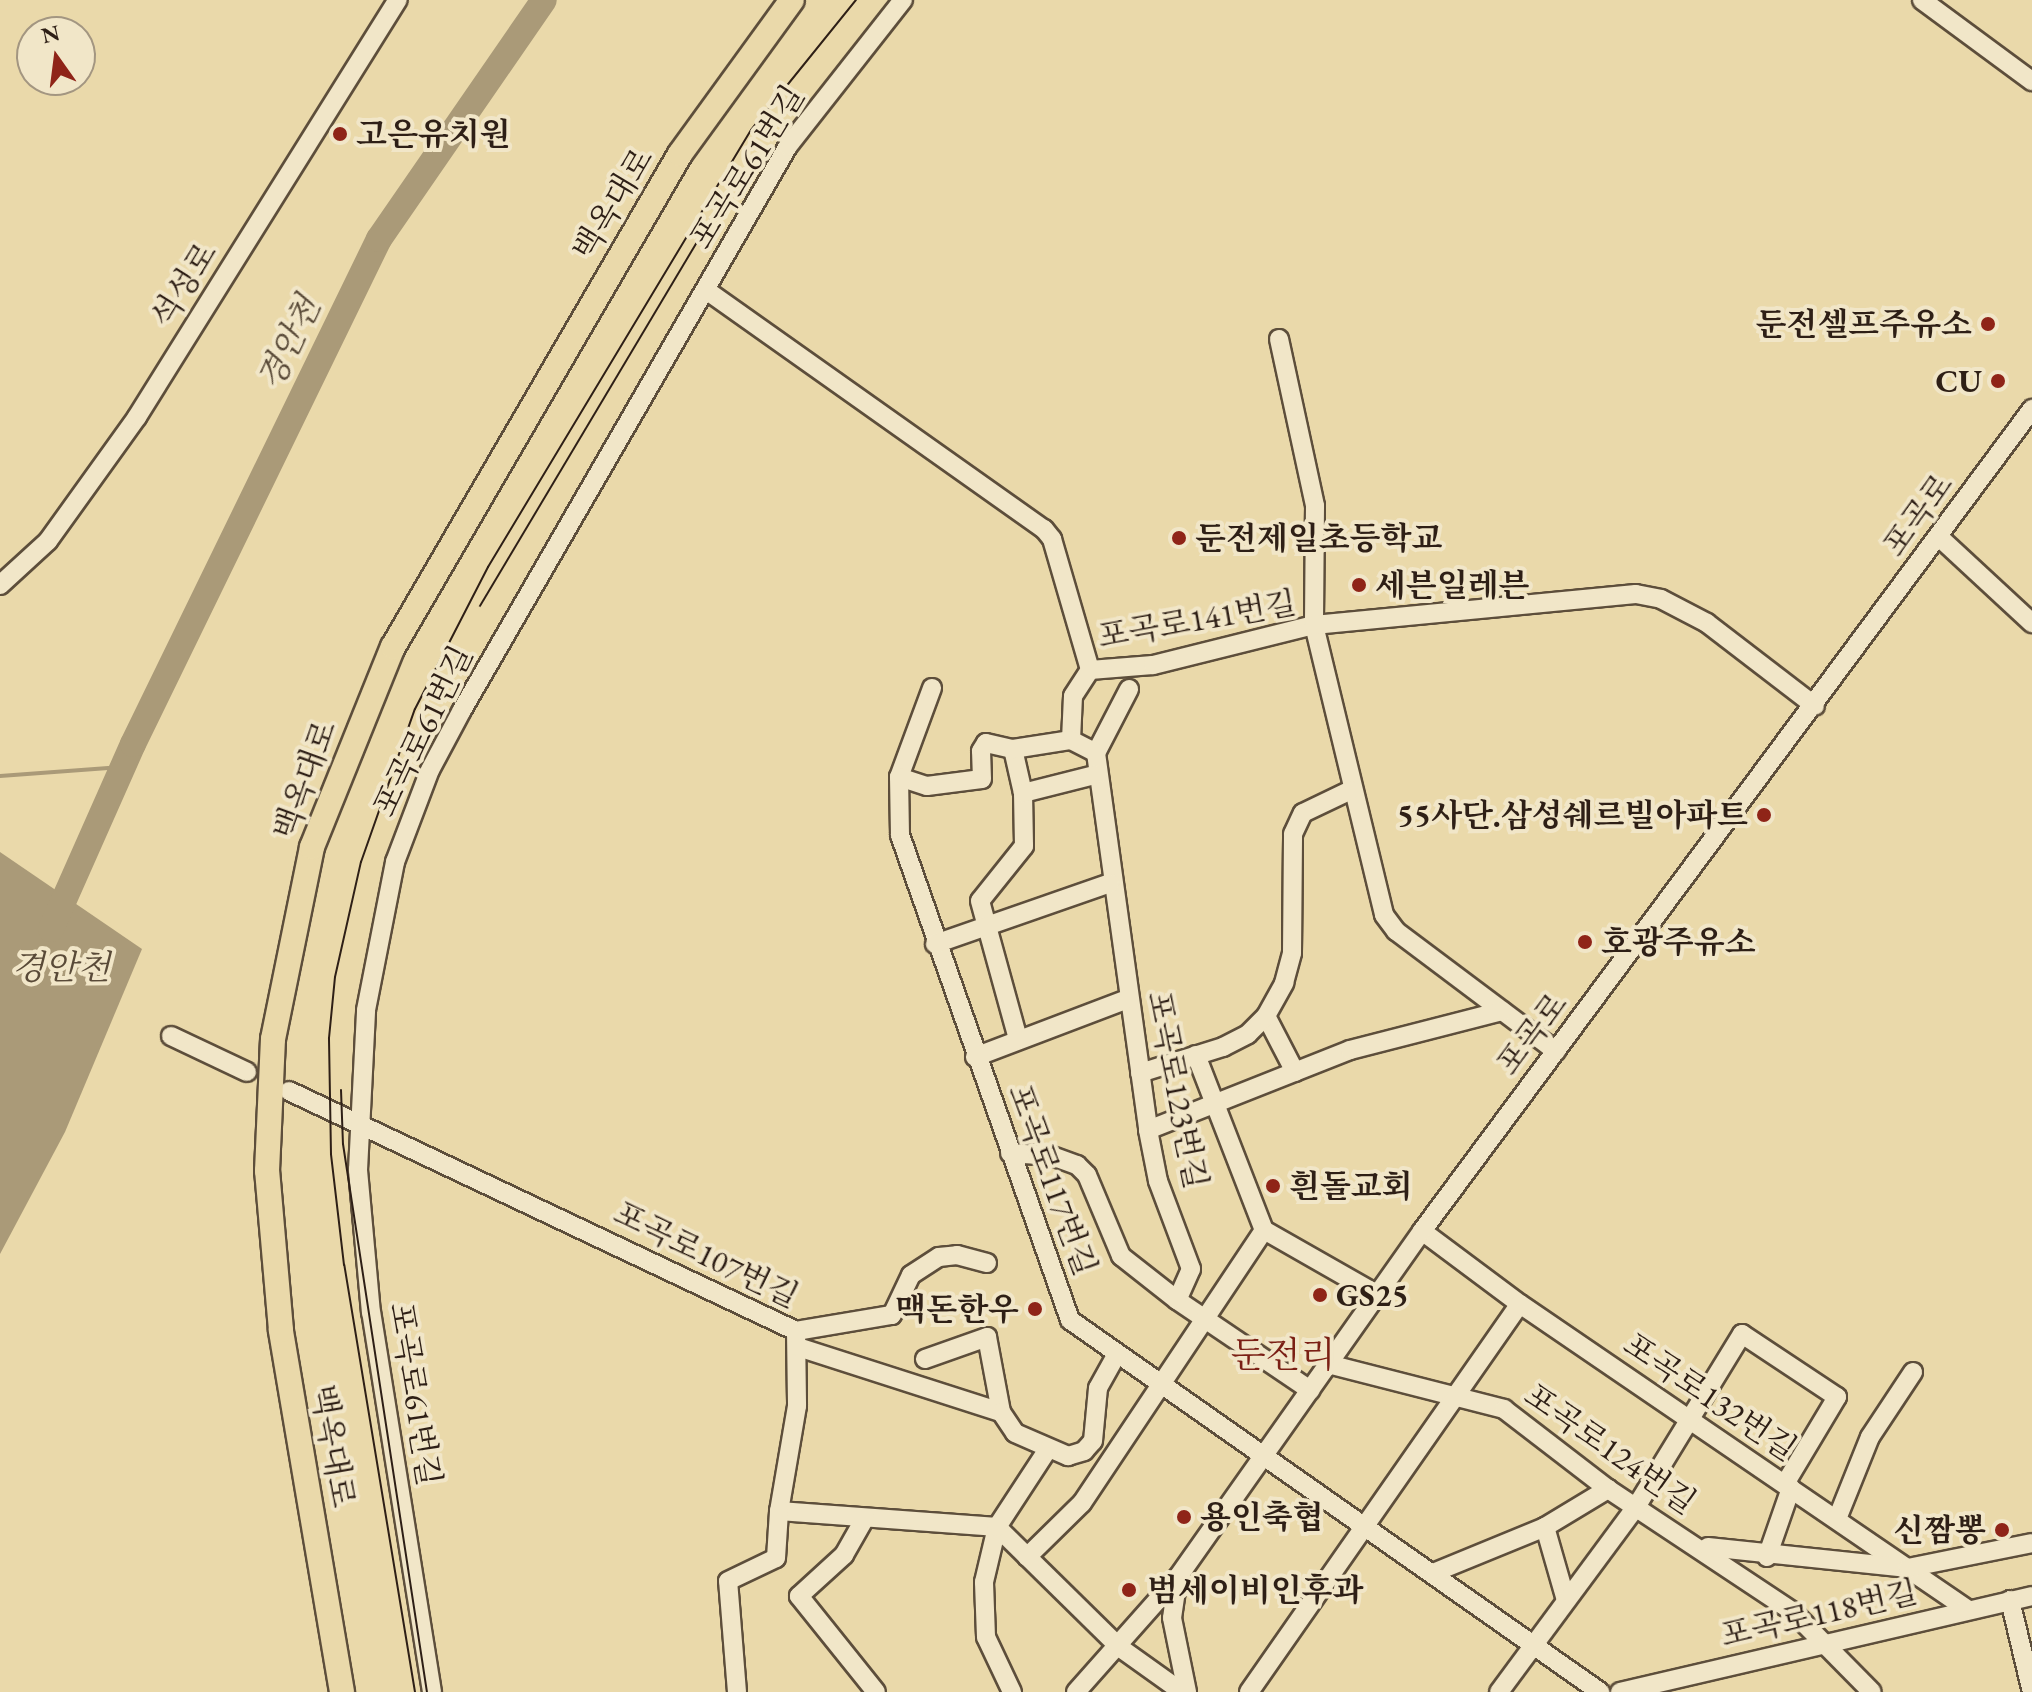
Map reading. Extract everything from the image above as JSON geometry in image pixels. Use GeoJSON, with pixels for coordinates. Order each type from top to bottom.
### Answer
{"type":"FeatureCollection","features":[{"type":"Feature","properties":{"kind":"main road","name":"백옥대로"},"geometry":{"type":"LineString","coordinates":[[342,1692],[281,1330],[267,1171],[273,1039],[312,847],[393,647],[680,154],[792,0]]}},
{"type":"Feature","properties":{"kind":"street","name":"석성로"},"geometry":{"type":"LineString","coordinates":[[0,585],[48,541],[137,417],[398,0]]}},
{"type":"Feature","properties":{"kind":"street","name":"포곡로61번길"},"geometry":{"type":"LineString","coordinates":[[432,1692],[371,1313],[358,1120],[366,1010],[395,862],[430,770],[788,146],[903,0]]}},
{"type":"Feature","properties":{"kind":"street"},"geometry":{"type":"LineString","coordinates":[[1922,0],[2032,81]]}},
{"type":"Feature","properties":{"kind":"street","name":"포곡로141번길"},"geometry":{"type":"LineString","coordinates":[[706,290],[1044,529],[1052,539],[1090,670],[1153,665],[1314,625],[1351,790],[1384,915],[1396,931],[1556,1051]]}},
{"type":"Feature","properties":{"kind":"street"},"geometry":{"type":"LineString","coordinates":[[1279,339],[1315,506],[1314,625],[1636,594],[1661,599],[1707,623],[1815,706]]}},
{"type":"Feature","properties":{"kind":"street","name":"포곡로"},"geometry":{"type":"LineString","coordinates":[[1076,1692],[1178,1577],[1422,1231],[1815,706],[2032,409]]}},
{"type":"Feature","properties":{"kind":"street"},"geometry":{"type":"LineString","coordinates":[[1939,537],[2032,623]]}},
{"type":"Feature","properties":{"kind":"street"},"geometry":{"type":"LineString","coordinates":[[1071,740],[1073,696],[1090,670]]}},
{"type":"Feature","properties":{"kind":"street"},"geometry":{"type":"LineString","coordinates":[[932,688],[899,777],[927,786],[970,784],[982,779],[981,751],[986,743],[1013,749],[1071,740],[1096,753],[1129,689]]}},
{"type":"Feature","properties":{"kind":"street"},"geometry":{"type":"LineString","coordinates":[[1013,749],[1023,793],[1024,846],[980,901],[984,926],[1018,1039]]}},
{"type":"Feature","properties":{"kind":"street","name":"포곡로123번길"},"geometry":{"type":"LineString","coordinates":[[1096,753],[1110,883],[1148,1130],[1158,1181],[1191,1269],[1177,1300]]}},
{"type":"Feature","properties":{"kind":"street"},"geometry":{"type":"LineString","coordinates":[[1023,793],[1098,774]]}},
{"type":"Feature","properties":{"kind":"street","name":"포곡로117번길"},"geometry":{"type":"LineString","coordinates":[[899,777],[900,835],[935,944],[1070,1320],[1116,1355],[1266,1455]]}},
{"type":"Feature","properties":{"kind":"street"},"geometry":{"type":"LineString","coordinates":[[1140,1073],[1248,1034],[1266,1016],[1284,983],[1292,953],[1293,834],[1303,813],[1351,790]]}},
{"type":"Feature","properties":{"kind":"street"},"geometry":{"type":"LineString","coordinates":[[935,944],[1110,883]]}},
{"type":"Feature","properties":{"kind":"street"},"geometry":{"type":"LineString","coordinates":[[975,1057],[1128,999]]}},
{"type":"Feature","properties":{"kind":"street"},"geometry":{"type":"LineString","coordinates":[[1148,1130],[1216,1107],[1350,1050],[1502,1011]]}},
{"type":"Feature","properties":{"kind":"street"},"geometry":{"type":"LineString","coordinates":[[1266,1016],[1295,1072]]}},
{"type":"Feature","properties":{"kind":"street"},"geometry":{"type":"LineString","coordinates":[[171,1036],[247,1072]]}},
{"type":"Feature","properties":{"kind":"street"},"geometry":{"type":"LineString","coordinates":[[1196,1055],[1264,1230],[1378,1295]]}},
{"type":"Feature","properties":{"kind":"street","name":"포곡로107번길"},"geometry":{"type":"LineString","coordinates":[[289,1091],[358,1120],[797,1339],[794,1433],[779,1511],[776,1558],[728,1581],[737,1692]]}},
{"type":"Feature","properties":{"kind":"street"},"geometry":{"type":"LineString","coordinates":[[1010,1153],[1052,1156],[1077,1165],[1087,1175],[1121,1256],[1204,1320],[1310,1390]]}},
{"type":"Feature","properties":{"kind":"street"},"geometry":{"type":"LineString","coordinates":[[1027,1557],[1082,1503],[1264,1230]]}},
{"type":"Feature","properties":{"kind":"street","name":"포곡로132번길"},"geometry":{"type":"LineString","coordinates":[[1422,1231],[1520,1304],[1967,1609]]}},
{"type":"Feature","properties":{"kind":"street"},"geometry":{"type":"LineString","coordinates":[[797,1339],[892,1315],[911,1275],[939,1257],[957,1255],[987,1263]]}},
{"type":"Feature","properties":{"kind":"street"},"geometry":{"type":"LineString","coordinates":[[1249,1692],[1368,1526],[1453,1397],[1520,1304]]}},
{"type":"Feature","properties":{"kind":"street"},"geometry":{"type":"LineString","coordinates":[[1499,1692],[1636,1507],[1687,1419],[1742,1334],[1837,1397],[1788,1486],[1767,1557]]}},
{"type":"Feature","properties":{"kind":"street"},"geometry":{"type":"LineString","coordinates":[[925,1359],[987,1337],[1001,1412],[1015,1433],[1068,1456],[1084,1451],[1093,1441],[1098,1388],[1116,1355]]}},
{"type":"Feature","properties":{"kind":"street"},"geometry":{"type":"LineString","coordinates":[[797,1339],[1001,1412]]}},
{"type":"Feature","properties":{"kind":"street","name":"포곡로124번길"},"geometry":{"type":"LineString","coordinates":[[1328,1364],[1504,1409],[1608,1489],[1694,1543],[1793,1612],[1872,1692]]}},
{"type":"Feature","properties":{"kind":"street"},"geometry":{"type":"LineString","coordinates":[[1837,1519],[1870,1437],[1913,1372]]}},
{"type":"Feature","properties":{"kind":"street"},"geometry":{"type":"LineString","coordinates":[[1012,1692],[996,1666],[982,1613],[997,1527],[1048,1449]]}},
{"type":"Feature","properties":{"kind":"street"},"geometry":{"type":"LineString","coordinates":[[1266,1455],[1533,1644],[1576,1683],[1600,1692]]}},
{"type":"Feature","properties":{"kind":"street"},"geometry":{"type":"LineString","coordinates":[[1433,1573],[1545,1527],[1608,1489]]}},
{"type":"Feature","properties":{"kind":"street"},"geometry":{"type":"LineString","coordinates":[[779,1511],[997,1527],[1119,1647],[1185,1692]]}},
{"type":"Feature","properties":{"kind":"street"},"geometry":{"type":"LineString","coordinates":[[865,1518],[844,1555],[799,1596],[876,1692]]}},
{"type":"Feature","properties":{"kind":"street"},"geometry":{"type":"LineString","coordinates":[[1545,1527],[1566,1600]]}},
{"type":"Feature","properties":{"kind":"street"},"geometry":{"type":"LineString","coordinates":[[1694,1543],[1767,1557],[1908,1568],[2032,1543]]}},
{"type":"Feature","properties":{"kind":"street"},"geometry":{"type":"LineString","coordinates":[[1178,1577],[1172,1618],[1185,1692]]}},
{"type":"Feature","properties":{"kind":"street","name":"포곡로118번길"},"geometry":{"type":"LineString","coordinates":[[1620,1692],[2032,1596]]}},
{"type":"Feature","properties":{"kind":"street"},"geometry":{"type":"LineString","coordinates":[[2010,1600],[2032,1692]]}},
{"type":"Feature","properties":{"kind":"street"},"geometry":{"type":"LineString","coordinates":[[1704,1673],[1711,1692]]}},
{"type":"Feature","properties":{"kind":"water","name":"경안천"},"geometry":{"type":"Polygon","coordinates":[[[0,852],[142,949],[65,1132],[0,1254],[0,852]]]}},
{"type":"Feature","properties":{"kind":"waterway","name":"경안천"},"geometry":{"type":"LineString","coordinates":[[51,929],[133,744],[379,239],[544,0]]}},
{"type":"Feature","properties":{"kind":"waterway"},"geometry":{"type":"LineString","coordinates":[[0,776],[122,767]]}},
{"type":"Feature","properties":{"kind":"tram line"},"geometry":{"type":"LineString","coordinates":[[415,1692],[344,1265],[331,1154],[329,1038],[335,977],[361,862],[415,709],[488,567],[751,130],[856,0]]}},
{"type":"Feature","properties":{"kind":"tram line"},"geometry":{"type":"LineString","coordinates":[[480,606],[724,196]]}},
{"type":"Feature","properties":{"kind":"tram line"},"geometry":{"type":"LineString","coordinates":[[341,1090],[343,1144],[427,1692]]}},
{"type":"Feature","properties":{"kind":"place","name":"고은유치원"},"geometry":{"type":"Point","coordinates":[340,134]}},
{"type":"Feature","properties":{"kind":"place","name":"둔전셀프주유소"},"geometry":{"type":"Point","coordinates":[1988,324]}},
{"type":"Feature","properties":{"kind":"place","name":"CU"},"geometry":{"type":"Point","coordinates":[1998,381]}},
{"type":"Feature","properties":{"kind":"place","name":"둔전제일초등학교"},"geometry":{"type":"Point","coordinates":[1179,538]}},
{"type":"Feature","properties":{"kind":"place","name":"세븐일레븐"},"geometry":{"type":"Point","coordinates":[1359,585]}},
{"type":"Feature","properties":{"kind":"place","name":"55사단.삼성쉐르빌아파트"},"geometry":{"type":"Point","coordinates":[1764,815]}},
{"type":"Feature","properties":{"kind":"place","name":"호광주유소"},"geometry":{"type":"Point","coordinates":[1585,942]}},
{"type":"Feature","properties":{"kind":"place","name":"흰돌교회"},"geometry":{"type":"Point","coordinates":[1273,1186]}},
{"type":"Feature","properties":{"kind":"place","name":"GS25"},"geometry":{"type":"Point","coordinates":[1320,1295]}},
{"type":"Feature","properties":{"kind":"place","name":"맥돈한우"},"geometry":{"type":"Point","coordinates":[1035,1309]}},
{"type":"Feature","properties":{"kind":"place","name":"용인축협"},"geometry":{"type":"Point","coordinates":[1184,1517]}},
{"type":"Feature","properties":{"kind":"place","name":"신짬뽕"},"geometry":{"type":"Point","coordinates":[2002,1530]}},
{"type":"Feature","properties":{"kind":"place","name":"범세이비인후과"},"geometry":{"type":"Point","coordinates":[1129,1590]}},
{"type":"Feature","properties":{"kind":"district","name":"둔전리"},"geometry":{"type":"Point","coordinates":[1283,1355]}}]}
